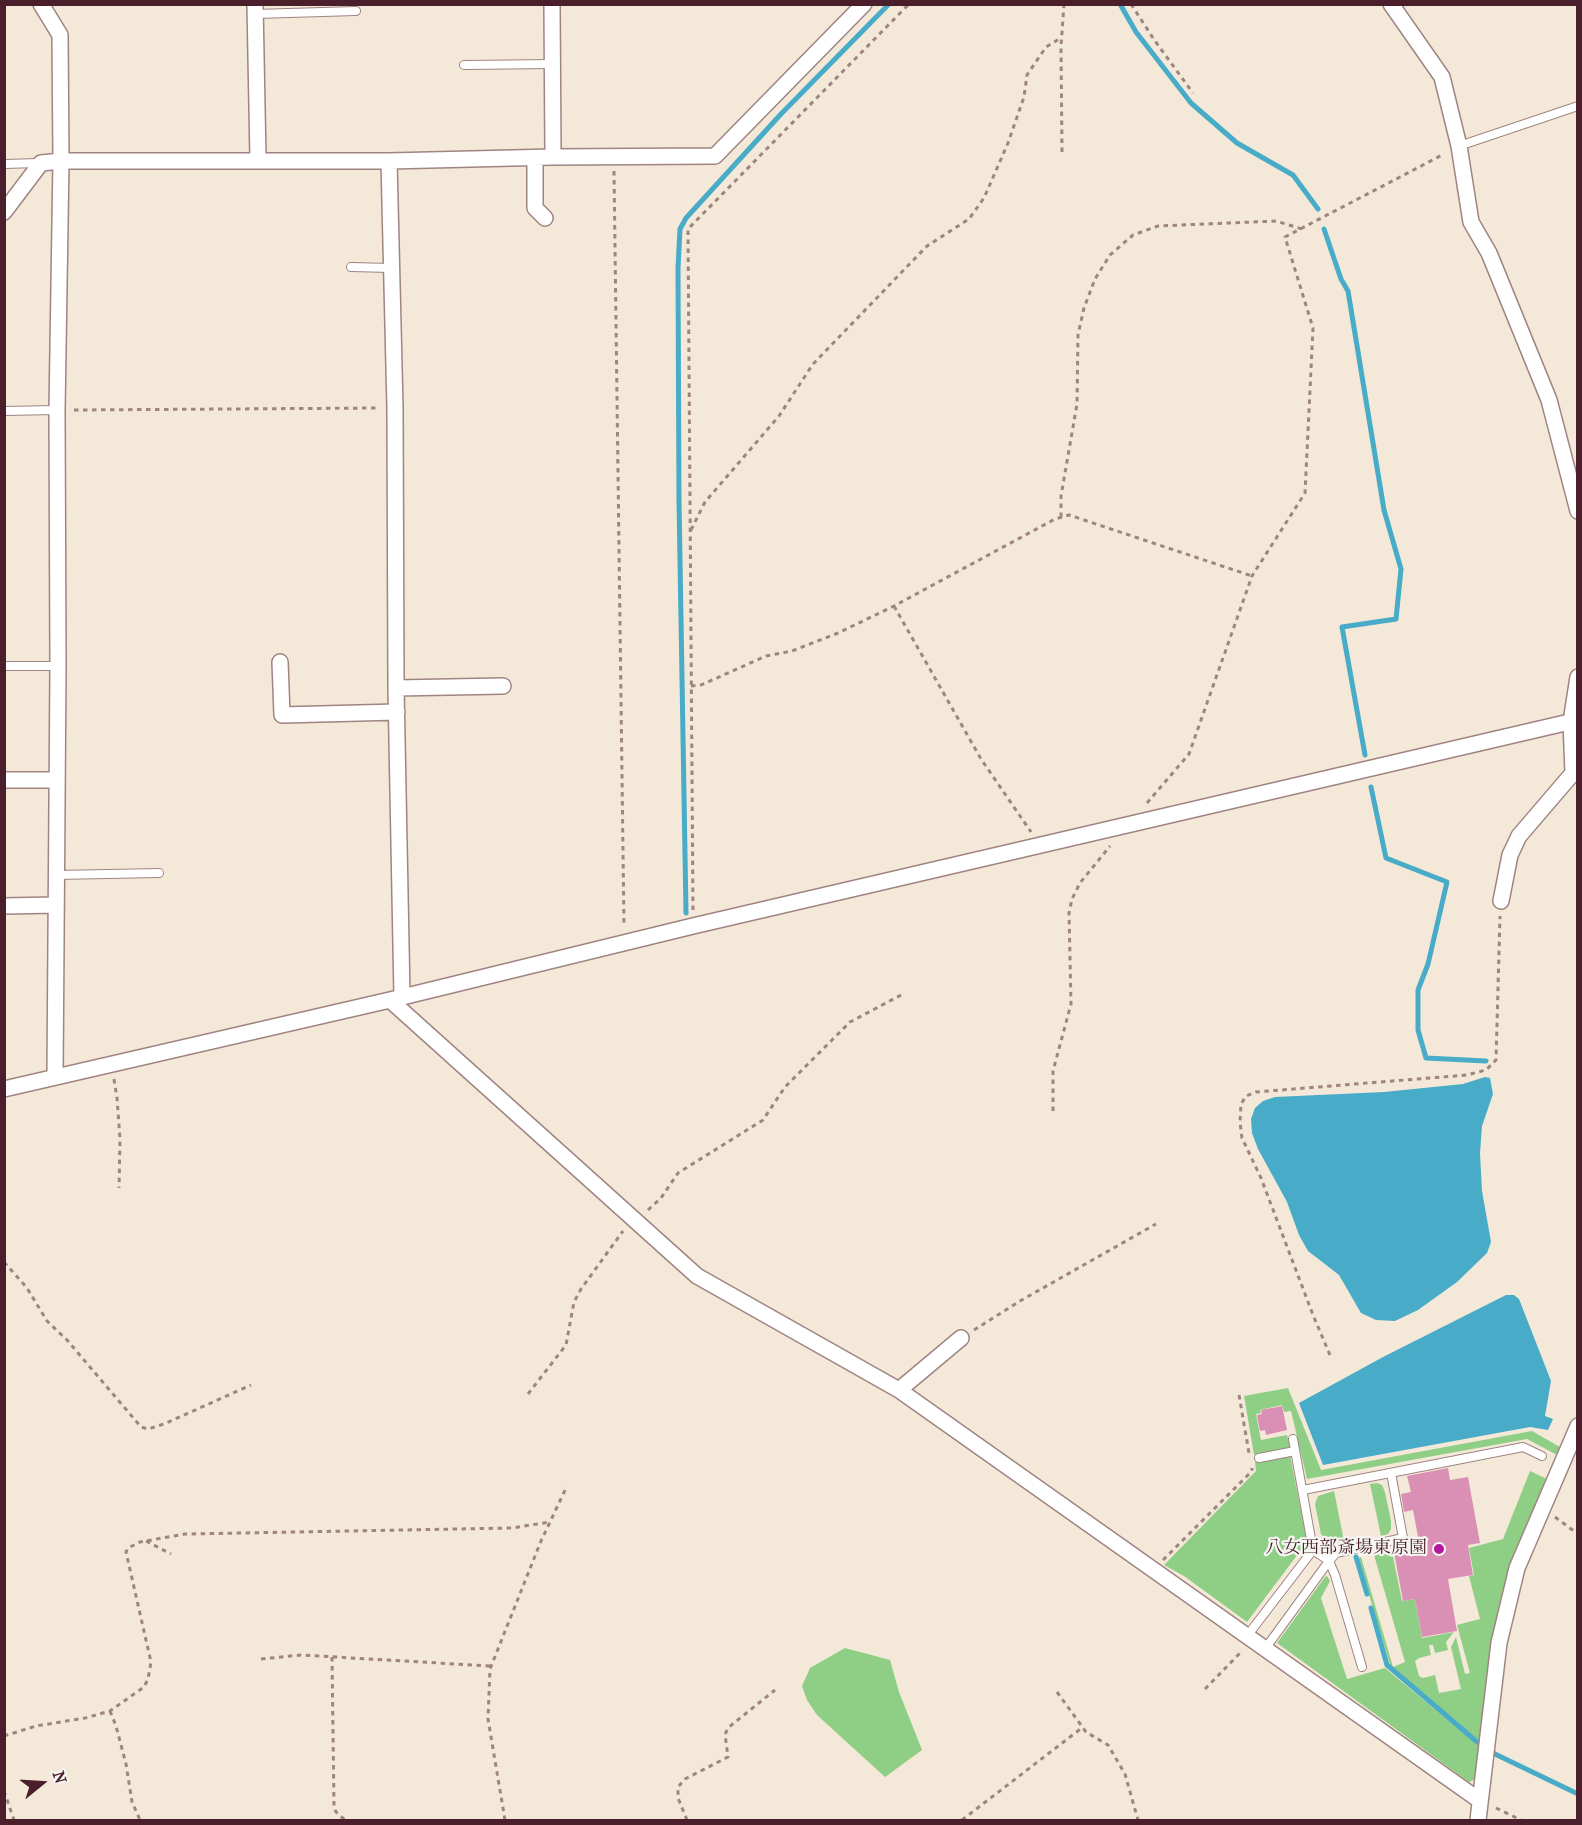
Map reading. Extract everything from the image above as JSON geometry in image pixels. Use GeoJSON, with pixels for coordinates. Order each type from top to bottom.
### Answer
{"type":"FeatureCollection","features":[{"type":"Feature","properties":{"kind":"street"},"geometry":{"type":"LineString","coordinates":[[41,4],[60,34],[55,1077]]}},
{"type":"Feature","properties":{"kind":"street"},"geometry":{"type":"LineString","coordinates":[[552,4],[553,157]]}},
{"type":"Feature","properties":{"kind":"street"},"geometry":{"type":"LineString","coordinates":[[4,213],[41,163],[61,161],[389,161],[715,156],[864,4]]}},
{"type":"Feature","properties":{"kind":"street"},"geometry":{"type":"LineString","coordinates":[[1391,4],[1442,77],[1459,146],[1471,222],[1489,253],[1550,400],[1578,511]]}},
{"type":"Feature","properties":{"kind":"street"},"geometry":{"type":"LineString","coordinates":[[255,9],[258,160]]}},
{"type":"Feature","properties":{"kind":"street"},"geometry":{"type":"LineString","coordinates":[[535,158],[535,208],[545,218]]}},
{"type":"Feature","properties":{"kind":"street"},"geometry":{"type":"LineString","coordinates":[[389,161],[395,408],[396,999],[697,1276],[900,1390],[1479,1800]]}},
{"type":"Feature","properties":{"kind":"street"},"geometry":{"type":"LineString","coordinates":[[280,662],[282,715],[397,712]]}},
{"type":"Feature","properties":{"kind":"street"},"geometry":{"type":"LineString","coordinates":[[1501,901],[1510,855],[1519,836],[1573,772],[1578,677]]}},
{"type":"Feature","properties":{"kind":"street"},"geometry":{"type":"LineString","coordinates":[[396,688],[503,686]]}},
{"type":"Feature","properties":{"kind":"street"},"geometry":{"type":"LineString","coordinates":[[4,1089],[396,999],[693,926],[1574,721]]}},
{"type":"Feature","properties":{"kind":"street"},"geometry":{"type":"LineString","coordinates":[[4,780],[57,780]]}},
{"type":"Feature","properties":{"kind":"street"},"geometry":{"type":"LineString","coordinates":[[4,906],[56,905]]}},
{"type":"Feature","properties":{"kind":"street"},"geometry":{"type":"LineString","coordinates":[[900,1390],[961,1338]]}},
{"type":"Feature","properties":{"kind":"street"},"geometry":{"type":"LineString","coordinates":[[1478,1821],[1499,1643],[1517,1568],[1578,1426]]}},
{"type":"Feature","properties":{"kind":"lane"},"geometry":{"type":"LineString","coordinates":[[255,9],[356,11]]}},
{"type":"Feature","properties":{"kind":"lane"},"geometry":{"type":"LineString","coordinates":[[464,65],[553,64]]}},
{"type":"Feature","properties":{"kind":"lane"},"geometry":{"type":"LineString","coordinates":[[1459,146],[1578,106]]}},
{"type":"Feature","properties":{"kind":"lane"},"geometry":{"type":"LineString","coordinates":[[4,164],[41,163]]}},
{"type":"Feature","properties":{"kind":"lane"},"geometry":{"type":"LineString","coordinates":[[351,267],[391,268]]}},
{"type":"Feature","properties":{"kind":"lane"},"geometry":{"type":"LineString","coordinates":[[4,411],[57,410]]}},
{"type":"Feature","properties":{"kind":"lane"},"geometry":{"type":"LineString","coordinates":[[4,666],[58,666]]}},
{"type":"Feature","properties":{"kind":"lane"},"geometry":{"type":"LineString","coordinates":[[56,875],[159,873]]}},
{"type":"Feature","properties":{"kind":"lane"},"geometry":{"type":"LineString","coordinates":[[1255,1642],[1313,1550],[1293,1439]]}},
{"type":"Feature","properties":{"kind":"lane"},"geometry":{"type":"LineString","coordinates":[[1303,1490],[1523,1447],[1542,1456]]}},
{"type":"Feature","properties":{"kind":"lane"},"geometry":{"type":"LineString","coordinates":[[1259,1458],[1295,1451]]}},
{"type":"Feature","properties":{"kind":"lane"},"geometry":{"type":"LineString","coordinates":[[1255,1642],[1336,1553],[1403,1538],[1391,1473]]}},
{"type":"Feature","properties":{"kind":"lane"},"geometry":{"type":"LineString","coordinates":[[1313,1550],[1329,1561],[1335,1575],[1362,1667]]}},
{"type":"Feature","properties":{"kind":"path"},"geometry":{"type":"LineString","coordinates":[[693,926],[688,230],[909,4]]}},
{"type":"Feature","properties":{"kind":"path"},"geometry":{"type":"LineString","coordinates":[[1062,152],[1061,38],[1064,4]]}},
{"type":"Feature","properties":{"kind":"path"},"geometry":{"type":"LineString","coordinates":[[1131,4],[1193,93]]}},
{"type":"Feature","properties":{"kind":"path"},"geometry":{"type":"LineString","coordinates":[[690,532],[705,502],[779,416],[813,364],[927,246],[969,219],[984,198],[1008,143],[1023,97],[1027,75],[1046,47],[1061,38]]}},
{"type":"Feature","properties":{"kind":"path"},"geometry":{"type":"LineString","coordinates":[[1133,825],[1149,801],[1189,754],[1252,576],[1305,494],[1313,328],[1285,237],[1459,146]]}},
{"type":"Feature","properties":{"kind":"path"},"geometry":{"type":"LineString","coordinates":[[614,157],[624,943]]}},
{"type":"Feature","properties":{"kind":"path"},"geometry":{"type":"LineString","coordinates":[[1061,517],[1061,496],[1077,404],[1078,335],[1084,308],[1095,279],[1110,255],[1133,236],[1158,226],[1276,221],[1302,229]]}},
{"type":"Feature","properties":{"kind":"path"},"geometry":{"type":"LineString","coordinates":[[57,410],[395,408]]}},
{"type":"Feature","properties":{"kind":"path"},"geometry":{"type":"LineString","coordinates":[[691,686],[701,685],[766,656],[813,644],[894,606],[1061,517],[1069,515],[1252,576]]}},
{"type":"Feature","properties":{"kind":"path"},"geometry":{"type":"LineString","coordinates":[[894,606],[981,759],[1029,829],[1038,847]]}},
{"type":"Feature","properties":{"kind":"path"},"geometry":{"type":"LineString","coordinates":[[1053,1111],[1053,1071],[1071,1004],[1069,913],[1072,899],[1080,883],[1110,847],[1115,829]]}},
{"type":"Feature","properties":{"kind":"path"},"geometry":{"type":"LineString","coordinates":[[1330,1355],[1261,1178],[1242,1138],[1239,1122],[1241,1104],[1246,1095],[1256,1092],[1467,1076],[1486,1070],[1496,1060],[1501,901]]}},
{"type":"Feature","properties":{"kind":"path"},"geometry":{"type":"LineString","coordinates":[[528,1394],[566,1344],[574,1302],[581,1289],[635,1219],[661,1198],[678,1173],[763,1120],[785,1087],[849,1022],[903,994]]}},
{"type":"Feature","properties":{"kind":"path"},"geometry":{"type":"LineString","coordinates":[[111,1065],[117,1098],[120,1139],[119,1188]]}},
{"type":"Feature","properties":{"kind":"path"},"geometry":{"type":"LineString","coordinates":[[961,1338],[1020,1301],[1156,1224]]}},
{"type":"Feature","properties":{"kind":"path"},"geometry":{"type":"LineString","coordinates":[[4,1262],[27,1288],[47,1321],[67,1340],[141,1427],[148,1430],[164,1424],[251,1385]]}},
{"type":"Feature","properties":{"kind":"path"},"geometry":{"type":"LineString","coordinates":[[1153,1570],[1252,1471],[1239,1395]]}},
{"type":"Feature","properties":{"kind":"path"},"geometry":{"type":"LineString","coordinates":[[506,1821],[488,1719],[491,1666],[567,1486]]}},
{"type":"Feature","properties":{"kind":"path"},"geometry":{"type":"LineString","coordinates":[[1542,1508],[1578,1534]]}},
{"type":"Feature","properties":{"kind":"path"},"geometry":{"type":"LineString","coordinates":[[4,1736],[36,1726],[85,1718],[110,1711],[144,1687],[152,1662],[126,1552],[128,1548],[146,1541],[185,1534],[512,1528],[550,1522]]}},
{"type":"Feature","properties":{"kind":"path"},"geometry":{"type":"LineString","coordinates":[[146,1541],[171,1554]]}},
{"type":"Feature","properties":{"kind":"path"},"geometry":{"type":"LineString","coordinates":[[1205,1689],[1255,1642]]}},
{"type":"Feature","properties":{"kind":"path"},"geometry":{"type":"LineString","coordinates":[[261,1659],[301,1655],[491,1666]]}},
{"type":"Feature","properties":{"kind":"path"},"geometry":{"type":"LineString","coordinates":[[332,1657],[334,1807],[345,1821]]}},
{"type":"Feature","properties":{"kind":"path"},"geometry":{"type":"LineString","coordinates":[[687,1821],[678,1798],[678,1787],[685,1779],[728,1757],[725,1734],[729,1727],[775,1690]]}},
{"type":"Feature","properties":{"kind":"path"},"geometry":{"type":"LineString","coordinates":[[1058,1692],[1086,1731],[1107,1745],[1125,1774],[1138,1821]]}},
{"type":"Feature","properties":{"kind":"path"},"geometry":{"type":"LineString","coordinates":[[110,1711],[126,1764],[132,1802],[140,1821]]}},
{"type":"Feature","properties":{"kind":"path"},"geometry":{"type":"LineString","coordinates":[[962,1821],[1083,1727]]}},
{"type":"Feature","properties":{"kind":"path"},"geometry":{"type":"LineString","coordinates":[[4,1791],[14,1821]]}},
{"type":"Feature","properties":{"kind":"path"},"geometry":{"type":"LineString","coordinates":[[1479,1800],[1521,1821]]}},
{"type":"Feature","properties":{"kind":"green space"},"geometry":{"type":"Polygon","coordinates":[[[1288,1388],[1321,1470],[1532,1431],[1560,1447],[1557,1455],[1527,1439],[1307,1479],[1291,1411],[1284,1412],[1282,1405],[1260,1410],[1261,1413],[1256,1414],[1261,1440],[1287,1435],[1290,1448],[1254,1455],[1244,1396],[1288,1388]]]}},
{"type":"Feature","properties":{"kind":"green space"},"geometry":{"type":"Polygon","coordinates":[[[1290,1455],[1307,1542],[1247,1622],[1184,1576],[1164,1565],[1256,1471],[1255,1462],[1290,1455]]]}},
{"type":"Feature","properties":{"kind":"green space"},"geometry":{"type":"Polygon","coordinates":[[[1530,1471],[1547,1479],[1512,1564],[1500,1604],[1486,1687],[1480,1741],[1391,1668],[1358,1558],[1361,1557],[1393,1667],[1405,1662],[1374,1555],[1392,1552],[1402,1601],[1415,1599],[1422,1638],[1454,1632],[1446,1642],[1448,1650],[1435,1653],[1433,1645],[1429,1645],[1431,1655],[1415,1661],[1419,1676],[1423,1678],[1435,1675],[1439,1693],[1461,1689],[1451,1647],[1456,1637],[1465,1674],[1470,1673],[1457,1625],[1480,1619],[1469,1576],[1474,1575],[1469,1548],[1503,1539],[1530,1471]]]}},
{"type":"Feature","properties":{"kind":"green space"},"geometry":{"type":"Polygon","coordinates":[[[1370,1484],[1382,1485],[1385,1492],[1391,1521],[1388,1534],[1381,1536],[1370,1484]]]}},
{"type":"Feature","properties":{"kind":"green space"},"geometry":{"type":"Polygon","coordinates":[[[1334,1491],[1344,1541],[1336,1543],[1327,1541],[1321,1534],[1315,1504],[1318,1496],[1334,1491]]]}},
{"type":"Feature","properties":{"kind":"green space"},"geometry":{"type":"Polygon","coordinates":[[[1327,1576],[1330,1581],[1321,1598],[1347,1679],[1385,1668],[1479,1746],[1476,1779],[1469,1782],[1277,1643],[1327,1576]]]}},
{"type":"Feature","properties":{"kind":"green space"},"geometry":{"type":"Polygon","coordinates":[[[845,1648],[890,1660],[899,1692],[922,1750],[885,1777],[817,1715],[807,1700],[802,1686],[810,1668],[845,1648]]]}},
{"type":"Feature","properties":{"kind":"water"},"geometry":{"type":"Polygon","coordinates":[[[1485,1077],[1490,1078],[1493,1094],[1482,1126],[1480,1153],[1482,1191],[1491,1242],[1487,1253],[1457,1282],[1418,1310],[1395,1321],[1376,1320],[1361,1313],[1339,1275],[1308,1251],[1299,1235],[1287,1202],[1258,1149],[1252,1133],[1251,1119],[1255,1108],[1263,1101],[1275,1097],[1384,1092],[1463,1084],[1485,1077]]]}},
{"type":"Feature","properties":{"kind":"water"},"geometry":{"type":"Polygon","coordinates":[[[1506,1295],[1514,1295],[1519,1299],[1551,1381],[1545,1416],[1553,1419],[1548,1430],[1530,1427],[1323,1465],[1299,1403],[1383,1357],[1506,1295]]]}},
{"type":"Feature","properties":{"kind":"building"},"geometry":{"type":"Polygon","coordinates":[[[1282,1406],[1287,1430],[1266,1435],[1265,1430],[1260,1431],[1257,1415],[1262,1414],[1261,1410],[1282,1406]]]}},
{"type":"Feature","properties":{"kind":"building","name":"八女西部斎場東原園"},"geometry":{"type":"Polygon","coordinates":[[[1448,1468],[1450,1480],[1468,1477],[1480,1543],[1468,1545],[1473,1575],[1448,1579],[1457,1631],[1422,1637],[1415,1599],[1403,1601],[1394,1552],[1420,1547],[1413,1510],[1404,1512],[1401,1494],[1411,1492],[1407,1476],[1448,1468]]]}},
{"type":"Feature","properties":{"kind":"waterway"},"geometry":{"type":"LineString","coordinates":[[686,913],[679,501],[678,268],[680,229],[686,218],[781,114],[889,4]]}},
{"type":"Feature","properties":{"kind":"waterway"},"geometry":{"type":"LineString","coordinates":[[1120,4],[1136,32],[1191,103],[1237,143],[1293,175],[1318,209]]}},
{"type":"Feature","properties":{"kind":"waterway"},"geometry":{"type":"LineString","coordinates":[[1324,229],[1341,279],[1348,291],[1384,510],[1401,569],[1396,619],[1342,627],[1365,755]]}},
{"type":"Feature","properties":{"kind":"waterway"},"geometry":{"type":"LineString","coordinates":[[1371,787],[1386,858],[1447,882],[1428,964],[1418,990],[1418,1030],[1426,1058],[1486,1061]]}},
{"type":"Feature","properties":{"kind":"waterway"},"geometry":{"type":"LineString","coordinates":[[1356,1557],[1367,1594]]}},
{"type":"Feature","properties":{"kind":"waterway"},"geometry":{"type":"LineString","coordinates":[[1371,1608],[1387,1665],[1476,1741],[1495,1754],[1578,1794]]}},
{"type":"Feature","properties":{"kind":"place","name":"八女西部斎場東原園"},"geometry":{"type":"Point","coordinates":[1439,1549]}}]}
